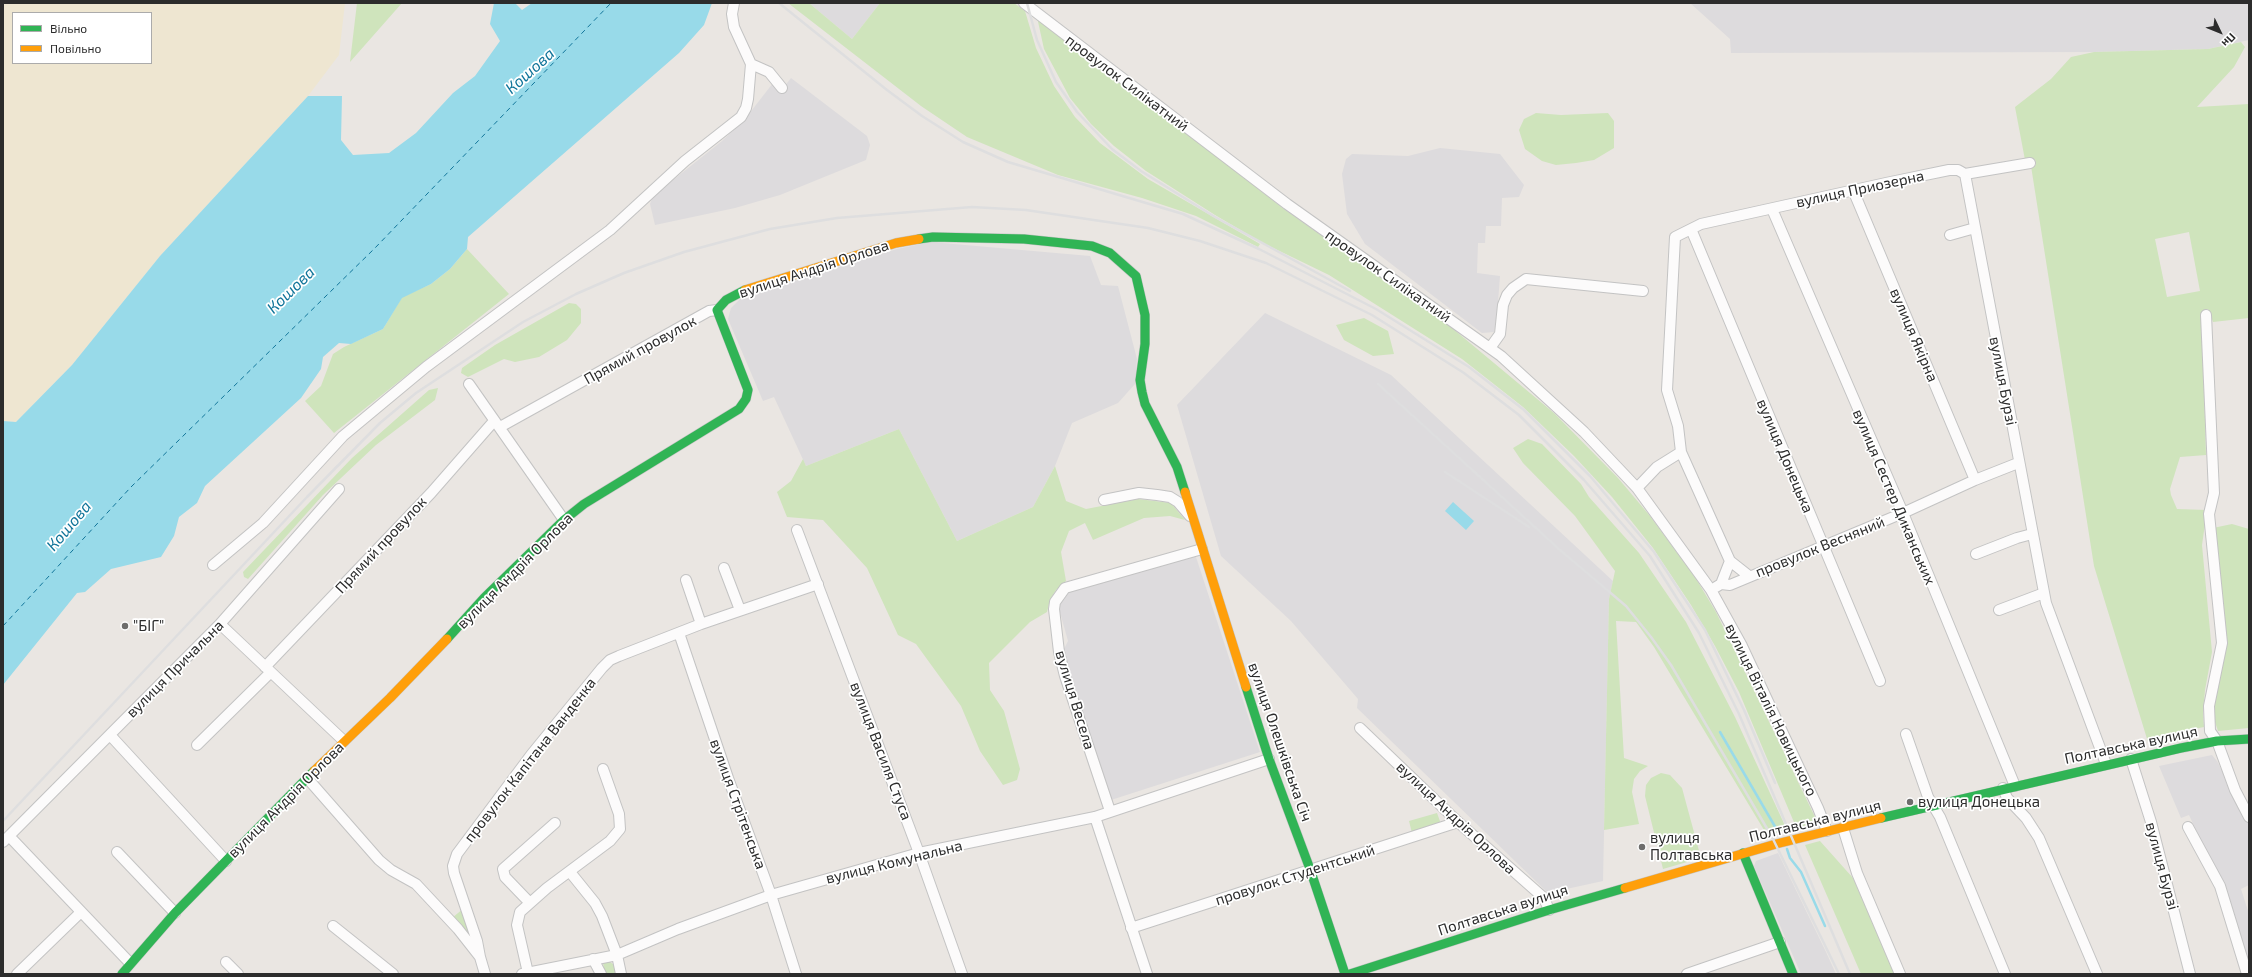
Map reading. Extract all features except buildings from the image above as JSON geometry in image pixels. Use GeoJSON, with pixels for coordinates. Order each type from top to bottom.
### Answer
{"type":"FeatureCollection","features":[{"type":"Feature","properties":{"kind":"street"},"geometry":{"type":"LineString","coordinates":[[213,566],[263,523],[344,436],[426,367],[610,230],[685,161],[741,117],[748,100],[751,64],[734,27],[732,14],[734,3]]}},
{"type":"Feature","properties":{"kind":"street","name":"провулок Силікатний"},"geometry":{"type":"LineString","coordinates":[[1024,3],[1287,204],[1490,348],[1584,432],[1637,488],[1711,590]]}},
{"type":"Feature","properties":{"kind":"street"},"geometry":{"type":"LineString","coordinates":[[751,64],[768,72],[782,88]]}},
{"type":"Feature","properties":{"kind":"street","name":"вулиця Приозерна"},"geometry":{"type":"LineString","coordinates":[[1691,229],[1701,224],[1949,170],[1958,170],[1965,174],[2030,163]]}},
{"type":"Feature","properties":{"kind":"street","name":"вулиця Бурзі"},"geometry":{"type":"LineString","coordinates":[[1965,174],[2018,463],[2044,593],[2106,764]]}},
{"type":"Feature","properties":{"kind":"street","name":"вулиця Якірна"},"geometry":{"type":"LineString","coordinates":[[1853,190],[1975,480]]}},
{"type":"Feature","properties":{"kind":"street","name":"вулиця Сестер Диканських"},"geometry":{"type":"LineString","coordinates":[[1772,209],[1903,513],[2015,786]]}},
{"type":"Feature","properties":{"kind":"street"},"geometry":{"type":"LineString","coordinates":[[1950,235],[1975,228]]}},
{"type":"Feature","properties":{"kind":"street"},"geometry":{"type":"LineString","coordinates":[[1691,229],[1677,234],[1673,240],[1667,390],[1678,426],[1681,452],[1730,561],[1749,576]]}},
{"type":"Feature","properties":{"kind":"street","name":"вулиця Донецька"},"geometry":{"type":"LineString","coordinates":[[1691,229],[1880,682]]}},
{"type":"Feature","properties":{"kind":"street","name":"вулиця Андрія Орлова"},"geometry":{"type":"LineString","coordinates":[[122,974],[175,913],[344,741],[390,698],[446,641],[484,598],[564,520],[584,504],[739,409],[746,399],[748,390],[746,381],[717,310],[731,296],[745,290],[896,243],[933,237],[1024,239],[1092,246],[1110,254],[1136,276],[1142,295],[1145,329],[1140,380],[1142,392],[1145,404],[1177,467],[1192,517]]}},
{"type":"Feature","properties":{"kind":"street"},"geometry":{"type":"LineString","coordinates":[[1490,348],[1500,334],[1503,305],[1507,295],[1513,288],[1526,279],[1643,291]]}},
{"type":"Feature","properties":{"kind":"street","name":"Прямий провулок"},"geometry":{"type":"LineString","coordinates":[[197,745],[497,424],[709,311],[717,310]]}},
{"type":"Feature","properties":{"kind":"street"},"geometry":{"type":"LineString","coordinates":[[2206,314],[2214,493],[2209,514],[2222,643],[2209,706],[2210,731],[2217,741],[2235,790],[2249,817]]}},
{"type":"Feature","properties":{"kind":"street"},"geometry":{"type":"LineString","coordinates":[[469,384],[564,520]]}},
{"type":"Feature","properties":{"kind":"street"},"geometry":{"type":"LineString","coordinates":[[1637,488],[1658,467],[1681,452]]}},
{"type":"Feature","properties":{"kind":"street","name":"провулок Весняний"},"geometry":{"type":"LineString","coordinates":[[1711,590],[1721,584],[1730,585],[2018,463]]}},
{"type":"Feature","properties":{"kind":"street","name":"вулиця Причальна"},"geometry":{"type":"LineString","coordinates":[[6,839],[220,624],[339,489]]}},
{"type":"Feature","properties":{"kind":"street"},"geometry":{"type":"LineString","coordinates":[[1104,500],[1139,493],[1170,497],[1178,502],[1192,517]]}},
{"type":"Feature","properties":{"kind":"street","name":"вулиця Олешківська Січ"},"geometry":{"type":"LineString","coordinates":[[1192,517],[1269,759],[1310,869],[1345,974]]}},
{"type":"Feature","properties":{"kind":"street","name":"вулиця Василя Стуса"},"geometry":{"type":"LineString","coordinates":[[797,530],[920,854],[962,974]]}},
{"type":"Feature","properties":{"kind":"street"},"geometry":{"type":"LineString","coordinates":[[1976,554],[2017,538],[2032,534]]}},
{"type":"Feature","properties":{"kind":"street","name":"вулиця Весела"},"geometry":{"type":"LineString","coordinates":[[1110,811],[1065,676],[1059,652],[1054,609],[1056,602],[1065,588],[1202,549]]}},
{"type":"Feature","properties":{"kind":"street"},"geometry":{"type":"LineString","coordinates":[[1721,584],[1730,561]]}},
{"type":"Feature","properties":{"kind":"street"},"geometry":{"type":"LineString","coordinates":[[724,568],[740,610]]}},
{"type":"Feature","properties":{"kind":"street"},"geometry":{"type":"LineString","coordinates":[[686,580],[701,624]]}},
{"type":"Feature","properties":{"kind":"street","name":"провулок Капітана Ванденка"},"geometry":{"type":"LineString","coordinates":[[485,974],[477,941],[455,878],[453,866],[457,854],[531,755],[606,664],[614,658],[701,624],[818,584]]}},
{"type":"Feature","properties":{"kind":"street","name":"вулиця Віталія Новицького"},"geometry":{"type":"LineString","coordinates":[[1711,590],[1742,646],[1818,808],[1827,831]]}},
{"type":"Feature","properties":{"kind":"street"},"geometry":{"type":"LineString","coordinates":[[1998,610],[2044,593]]}},
{"type":"Feature","properties":{"kind":"street"},"geometry":{"type":"LineString","coordinates":[[220,624],[344,741]]}},
{"type":"Feature","properties":{"kind":"street","name":"вулиця Стрітенська"},"geometry":{"type":"LineString","coordinates":[[679,633],[728,778],[771,895],[796,974]]}},
{"type":"Feature","properties":{"kind":"street","name":"вулиця Андрія Орлова"},"geometry":{"type":"LineString","coordinates":[[1360,728],[1458,822],[1544,898],[1549,910]]}},
{"type":"Feature","properties":{"kind":"street"},"geometry":{"type":"LineString","coordinates":[[1906,734],[1928,797],[1934,806],[2005,974]]}},
{"type":"Feature","properties":{"kind":"street"},"geometry":{"type":"LineString","coordinates":[[110,735],[226,861]]}},
{"type":"Feature","properties":{"kind":"street","name":"Полтавська вулиця"},"geometry":{"type":"LineString","coordinates":[[1350,974],[1549,910],[1743,853],[1827,831],[2106,764],[2217,741],[2249,739]]}},
{"type":"Feature","properties":{"kind":"street","name":"вулиця Комунальна"},"geometry":{"type":"LineString","coordinates":[[525,973],[593,959],[617,956],[678,929],[771,895],[920,854],[1094,817],[1269,759]]}},
{"type":"Feature","properties":{"kind":"street","name":"вулиця Бурзі"},"geometry":{"type":"LineString","coordinates":[[2130,759],[2152,822],[2190,974]]}},
{"type":"Feature","properties":{"kind":"street"},"geometry":{"type":"LineString","coordinates":[[525,973],[517,920],[520,912],[615,836],[620,828],[619,814],[604,769]]}},
{"type":"Feature","properties":{"kind":"street"},"geometry":{"type":"LineString","coordinates":[[308,779],[379,860],[391,870],[416,884],[480,957]]}},
{"type":"Feature","properties":{"kind":"street"},"geometry":{"type":"LineString","coordinates":[[2003,788],[2007,798],[2026,818],[2039,838],[2097,974]]}},
{"type":"Feature","properties":{"kind":"street"},"geometry":{"type":"LineString","coordinates":[[1094,817],[1147,974]]}},
{"type":"Feature","properties":{"kind":"street","name":"провулок Студентський"},"geometry":{"type":"LineString","coordinates":[[1131,928],[1310,869],[1444,828],[1458,822]]}},
{"type":"Feature","properties":{"kind":"street"},"geometry":{"type":"LineString","coordinates":[[530,903],[504,877],[503,869],[555,823]]}},
{"type":"Feature","properties":{"kind":"street"},"geometry":{"type":"LineString","coordinates":[[2188,827],[2220,886],[2247,974]]}},
{"type":"Feature","properties":{"kind":"street"},"geometry":{"type":"LineString","coordinates":[[1843,828],[1857,873],[1900,974]]}},
{"type":"Feature","properties":{"kind":"street"},"geometry":{"type":"LineString","coordinates":[[6,839],[81,912],[130,963]]}},
{"type":"Feature","properties":{"kind":"street"},"geometry":{"type":"LineString","coordinates":[[117,852],[175,913]]}},
{"type":"Feature","properties":{"kind":"street"},"geometry":{"type":"LineString","coordinates":[[1743,853],[1793,974]]}},
{"type":"Feature","properties":{"kind":"street"},"geometry":{"type":"LineString","coordinates":[[570,872],[595,904],[617,956],[621,974]]}},
{"type":"Feature","properties":{"kind":"street"},"geometry":{"type":"LineString","coordinates":[[17,974],[81,912]]}},
{"type":"Feature","properties":{"kind":"street"},"geometry":{"type":"LineString","coordinates":[[334,926],[393,974]]}},
{"type":"Feature","properties":{"kind":"street"},"geometry":{"type":"LineString","coordinates":[[1687,974],[1780,942]]}},
{"type":"Feature","properties":{"kind":"street"},"geometry":{"type":"LineString","coordinates":[[593,959],[601,974]]}},
{"type":"Feature","properties":{"kind":"street"},"geometry":{"type":"LineString","coordinates":[[226,962],[238,974]]}},
{"type":"Feature","properties":{"kind":"shaded area"},"geometry":{"type":"Polygon","coordinates":[[[809,3],[880,3],[852,39],[809,3]]]}},
{"type":"Feature","properties":{"kind":"shaded area"},"geometry":{"type":"Polygon","coordinates":[[[1690,3],[2249,3],[2249,40],[2208,49],[2094,52],[1731,53],[1730,39],[1690,3]]]}},
{"type":"Feature","properties":{"kind":"shaded area"},"geometry":{"type":"Polygon","coordinates":[[[791,78],[867,136],[870,145],[866,160],[780,195],[735,208],[655,225],[650,204],[653,196],[722,141],[745,119],[773,83],[784,87],[791,78]]]}},
{"type":"Feature","properties":{"kind":"shaded area"},"geometry":{"type":"Polygon","coordinates":[[[1440,148],[1500,154],[1524,185],[1519,197],[1502,198],[1501,226],[1486,226],[1485,243],[1478,243],[1477,273],[1500,276],[1494,332],[1482,333],[1365,244],[1347,214],[1342,174],[1346,159],[1352,154],[1408,156],[1440,148]]]}},
{"type":"Feature","properties":{"kind":"shaded area"},"geometry":{"type":"Polygon","coordinates":[[[931,242],[1090,256],[1101,285],[1118,286],[1137,359],[1135,384],[1118,403],[1072,423],[1055,466],[1033,507],[957,541],[899,429],[806,466],[774,397],[763,401],[728,319],[731,308],[741,298],[897,249],[931,242]]]}},
{"type":"Feature","properties":{"kind":"shaded area"},"geometry":{"type":"Polygon","coordinates":[[[1265,313],[1391,375],[1613,581],[1609,599],[1603,881],[1548,893],[1357,708],[1358,699],[1291,621],[1221,556],[1177,405],[1265,313]]]}},
{"type":"Feature","properties":{"kind":"shaded area"},"geometry":{"type":"Polygon","coordinates":[[[1195,554],[1260,752],[1111,800],[1068,675],[1064,649],[1068,641],[1058,605],[1070,590],[1195,554]]]}},
{"type":"Feature","properties":{"kind":"shaded area"},"geometry":{"type":"Polygon","coordinates":[[[2212,755],[2217,761],[2249,824],[2249,885],[2241,889],[2249,914],[2249,971],[2224,891],[2189,815],[2181,818],[2159,766],[2212,755]]]}},
{"type":"Feature","properties":{"kind":"shaded area"},"geometry":{"type":"Polygon","coordinates":[[[1778,853],[1836,974],[1801,974],[1754,866],[1756,861],[1778,853]]]}},
{"type":"Feature","properties":{"kind":"green space"},"geometry":{"type":"Polygon","coordinates":[[[357,3],[402,3],[350,62],[357,3]]]}},
{"type":"Feature","properties":{"kind":"green space"},"geometry":{"type":"Polygon","coordinates":[[[788,3],[809,3],[852,39],[880,3],[1014,3],[1025,11],[1036,48],[1054,86],[1075,117],[1100,143],[1148,179],[1260,244],[1258,247],[1196,216],[1142,198],[1058,175],[967,137],[921,106],[788,3]]]}},
{"type":"Feature","properties":{"kind":"green space"},"geometry":{"type":"Polygon","coordinates":[[[1037,17],[1284,209],[1452,328],[1554,413],[1618,478],[1650,516],[1695,577],[1716,612],[1816,819],[1816,824],[1796,827],[1739,692],[1715,646],[1691,605],[1653,548],[1612,497],[1574,456],[1523,407],[1462,359],[1329,275],[1261,242],[1215,215],[1146,171],[1114,146],[1091,124],[1070,98],[1044,49],[1037,17]]]}},
{"type":"Feature","properties":{"kind":"green space"},"geometry":{"type":"Polygon","coordinates":[[[2241,42],[2245,47],[2234,67],[2197,107],[2249,104],[2249,318],[2213,322],[2208,309],[2202,315],[2206,455],[2180,457],[2170,489],[2177,509],[2207,510],[2202,545],[2212,652],[2205,690],[2203,714],[2204,727],[2159,736],[2148,742],[2094,566],[2031,166],[2036,165],[2035,159],[2025,160],[2015,107],[2051,79],[2071,57],[2094,52],[2208,49],[2241,42]],[[2189,232],[2155,239],[2167,297],[2200,291],[2189,232]]]}},
{"type":"Feature","properties":{"kind":"green space"},"geometry":{"type":"Polygon","coordinates":[[[1536,113],[1561,115],[1608,113],[1614,121],[1614,148],[1594,160],[1556,165],[1542,161],[1525,149],[1519,130],[1524,119],[1536,113]]]}},
{"type":"Feature","properties":{"kind":"green space"},"geometry":{"type":"Polygon","coordinates":[[[467,249],[509,294],[334,433],[305,401],[321,386],[333,354],[344,347],[383,329],[402,297],[431,284],[450,269],[467,249]]]}},
{"type":"Feature","properties":{"kind":"green space"},"geometry":{"type":"Polygon","coordinates":[[[569,303],[576,304],[581,309],[581,323],[567,340],[539,357],[515,362],[504,359],[468,377],[461,373],[462,368],[495,345],[569,303]]]}},
{"type":"Feature","properties":{"kind":"green space"},"geometry":{"type":"Polygon","coordinates":[[[1364,318],[1388,331],[1394,354],[1373,356],[1344,340],[1336,325],[1364,318]]]}},
{"type":"Feature","properties":{"kind":"green space"},"geometry":{"type":"Polygon","coordinates":[[[438,388],[435,400],[376,445],[323,495],[248,579],[244,577],[243,572],[352,458],[429,390],[438,388]]]}},
{"type":"Feature","properties":{"kind":"green space"},"geometry":{"type":"Polygon","coordinates":[[[899,429],[957,541],[1033,507],[1055,466],[1066,501],[1086,509],[1138,499],[1171,503],[1185,520],[1170,516],[1144,518],[1093,540],[1085,523],[1069,531],[1061,552],[1066,581],[1056,590],[1050,600],[1047,612],[1030,622],[989,663],[990,690],[1004,711],[1020,769],[1017,780],[1003,785],[980,751],[961,706],[916,644],[898,635],[867,568],[823,520],[787,517],[777,492],[791,481],[803,459],[806,466],[899,429]]]}},
{"type":"Feature","properties":{"kind":"green space"},"geometry":{"type":"Polygon","coordinates":[[[1528,439],[1542,444],[1581,484],[1589,497],[1639,553],[1686,622],[1735,717],[1787,830],[1767,835],[1654,647],[1636,622],[1616,621],[1624,758],[1648,766],[1640,771],[1634,779],[1632,792],[1639,824],[1604,830],[1609,599],[1615,571],[1575,516],[1523,463],[1513,448],[1528,439]]]}},
{"type":"Feature","properties":{"kind":"green space"},"geometry":{"type":"Polygon","coordinates":[[[2232,524],[2249,529],[2249,728],[2218,731],[2212,703],[2218,678],[2213,528],[2232,524]]]}},
{"type":"Feature","properties":{"kind":"green space"},"geometry":{"type":"Polygon","coordinates":[[[1661,773],[1670,775],[1682,788],[1701,858],[1663,869],[1645,796],[1646,785],[1651,778],[1661,773]]]}},
{"type":"Feature","properties":{"kind":"green space"},"geometry":{"type":"Polygon","coordinates":[[[1437,813],[1441,824],[1412,833],[1409,821],[1437,813]]]}},
{"type":"Feature","properties":{"kind":"green space"},"geometry":{"type":"Polygon","coordinates":[[[1820,841],[1853,878],[1895,974],[1861,974],[1805,845],[1820,841]]]}},
{"type":"Feature","properties":{"kind":"green space"},"geometry":{"type":"Polygon","coordinates":[[[464,908],[475,944],[452,918],[464,908]]]}},
{"type":"Feature","properties":{"kind":"green space"},"geometry":{"type":"Polygon","coordinates":[[[608,961],[613,964],[617,974],[605,974],[603,963],[608,961]]]}},
{"type":"Feature","properties":{"kind":"sand"},"geometry":{"type":"Polygon","coordinates":[[[3,3],[345,3],[339,55],[308,96],[160,256],[72,365],[16,422],[3,421],[3,3]]]}},
{"type":"Feature","properties":{"kind":"water","name":"Кошова"},"geometry":{"type":"Polygon","coordinates":[[[494,3],[515,3],[522,10],[532,3],[712,3],[704,25],[679,53],[468,237],[467,249],[450,269],[431,284],[402,298],[383,329],[351,344],[339,343],[323,357],[321,369],[301,398],[205,486],[197,503],[179,517],[174,536],[161,557],[111,569],[85,592],[77,593],[3,685],[3,421],[16,422],[72,365],[160,256],[308,96],[342,96],[341,140],[353,155],[389,153],[416,133],[453,93],[475,76],[500,41],[490,24],[494,3]]]}},
{"type":"Feature","properties":{"kind":"water"},"geometry":{"type":"Polygon","coordinates":[[[1453,502],[1474,521],[1466,530],[1445,511],[1453,502]]]}},
{"type":"Feature","properties":{"kind":"waterway"},"geometry":{"type":"LineString","coordinates":[[1720,732],[1777,830]]}},
{"type":"Feature","properties":{"kind":"waterway"},"geometry":{"type":"LineString","coordinates":[[1787,849],[1790,858],[1801,872],[1825,926]]}},
{"type":"Feature","properties":{"kind":"ferry route"},"geometry":{"type":"LineString","coordinates":[[3,626],[131,487],[375,248],[611,3]]}},
{"type":"Feature","properties":{"kind":"railway"},"geometry":{"type":"LineString","coordinates":[[779,3],[887,90],[922,116],[963,142],[1008,162],[1183,214],[1259,249],[1376,309],[1469,367],[1524,410],[1590,476],[1654,552],[1705,630],[1744,710],[1775,783]]}},
{"type":"Feature","properties":{"kind":"railway"},"geometry":{"type":"LineString","coordinates":[[1027,3],[1037,40],[1056,82],[1077,112],[1112,149],[1141,171],[1215,217],[1350,291]]}},
{"type":"Feature","properties":{"kind":"railway"},"geometry":{"type":"LineString","coordinates":[[3,821],[307,497],[380,423],[416,393],[523,322],[576,294],[624,273],[684,252],[770,229],[837,218],[972,207],[1026,210],[1148,228],[1200,241],[1266,263],[1372,315],[1464,373],[1519,415],[1584,480],[1650,556],[1699,633],[1739,714],[1850,974]]}},
{"type":"Feature","properties":{"kind":"railway"},"geometry":{"type":"LineString","coordinates":[[1378,384],[1560,550],[1626,606],[1651,637],[1671,665],[1772,837],[1839,974]]}},
{"type":"Feature","properties":{"kind":"railway"},"geometry":{"type":"LineString","coordinates":[[1445,472],[1529,527]]}},
{"type":"Feature","properties":{"kind":"traffic: fast"},"geometry":{"type":"LineString","coordinates":[[919,239],[933,237],[1024,239],[1092,246],[1110,253],[1136,276],[1145,315],[1145,344],[1140,380],[1142,392],[1145,404],[1177,467],[1185,492]]}},
{"type":"Feature","properties":{"kind":"traffic: fast"},"geometry":{"type":"LineString","coordinates":[[447,639],[484,598],[564,520],[584,504],[739,409],[746,399],[748,390],[717,310],[726,300],[745,290]]}},
{"type":"Feature","properties":{"kind":"traffic: fast"},"geometry":{"type":"LineString","coordinates":[[1246,687],[1269,759],[1310,869],[1345,974]]}},
{"type":"Feature","properties":{"kind":"traffic: fast"},"geometry":{"type":"LineString","coordinates":[[1881,818],[2181,748],[2217,741],[2249,739]]}},
{"type":"Feature","properties":{"kind":"traffic: fast"},"geometry":{"type":"LineString","coordinates":[[122,974],[175,913],[314,771]]}},
{"type":"Feature","properties":{"kind":"traffic: fast"},"geometry":{"type":"LineString","coordinates":[[1743,853],[1793,974]]}},
{"type":"Feature","properties":{"kind":"traffic: fast"},"geometry":{"type":"LineString","coordinates":[[1350,974],[1549,910],[1625,888]]}},
{"type":"Feature","properties":{"kind":"traffic: slow"},"geometry":{"type":"LineString","coordinates":[[745,290],[896,243],[919,239]]}},
{"type":"Feature","properties":{"kind":"traffic: slow"},"geometry":{"type":"LineString","coordinates":[[1185,492],[1246,687]]}},
{"type":"Feature","properties":{"kind":"traffic: slow"},"geometry":{"type":"LineString","coordinates":[[314,771],[390,698],[447,639]]}},
{"type":"Feature","properties":{"kind":"traffic: slow"},"geometry":{"type":"LineString","coordinates":[[1625,888],[1776,844],[1881,818]]}},
{"type":"Feature","properties":{"kind":"place","name":"\"БІГ\""},"geometry":{"type":"Point","coordinates":[125,626]}},
{"type":"Feature","properties":{"kind":"place","name":"вулиця Донецька"},"geometry":{"type":"Point","coordinates":[1910,802]}},
{"type":"Feature","properties":{"kind":"place","name":"вулиця Полтавська"},"geometry":{"type":"Point","coordinates":[1642,847]}}]}
